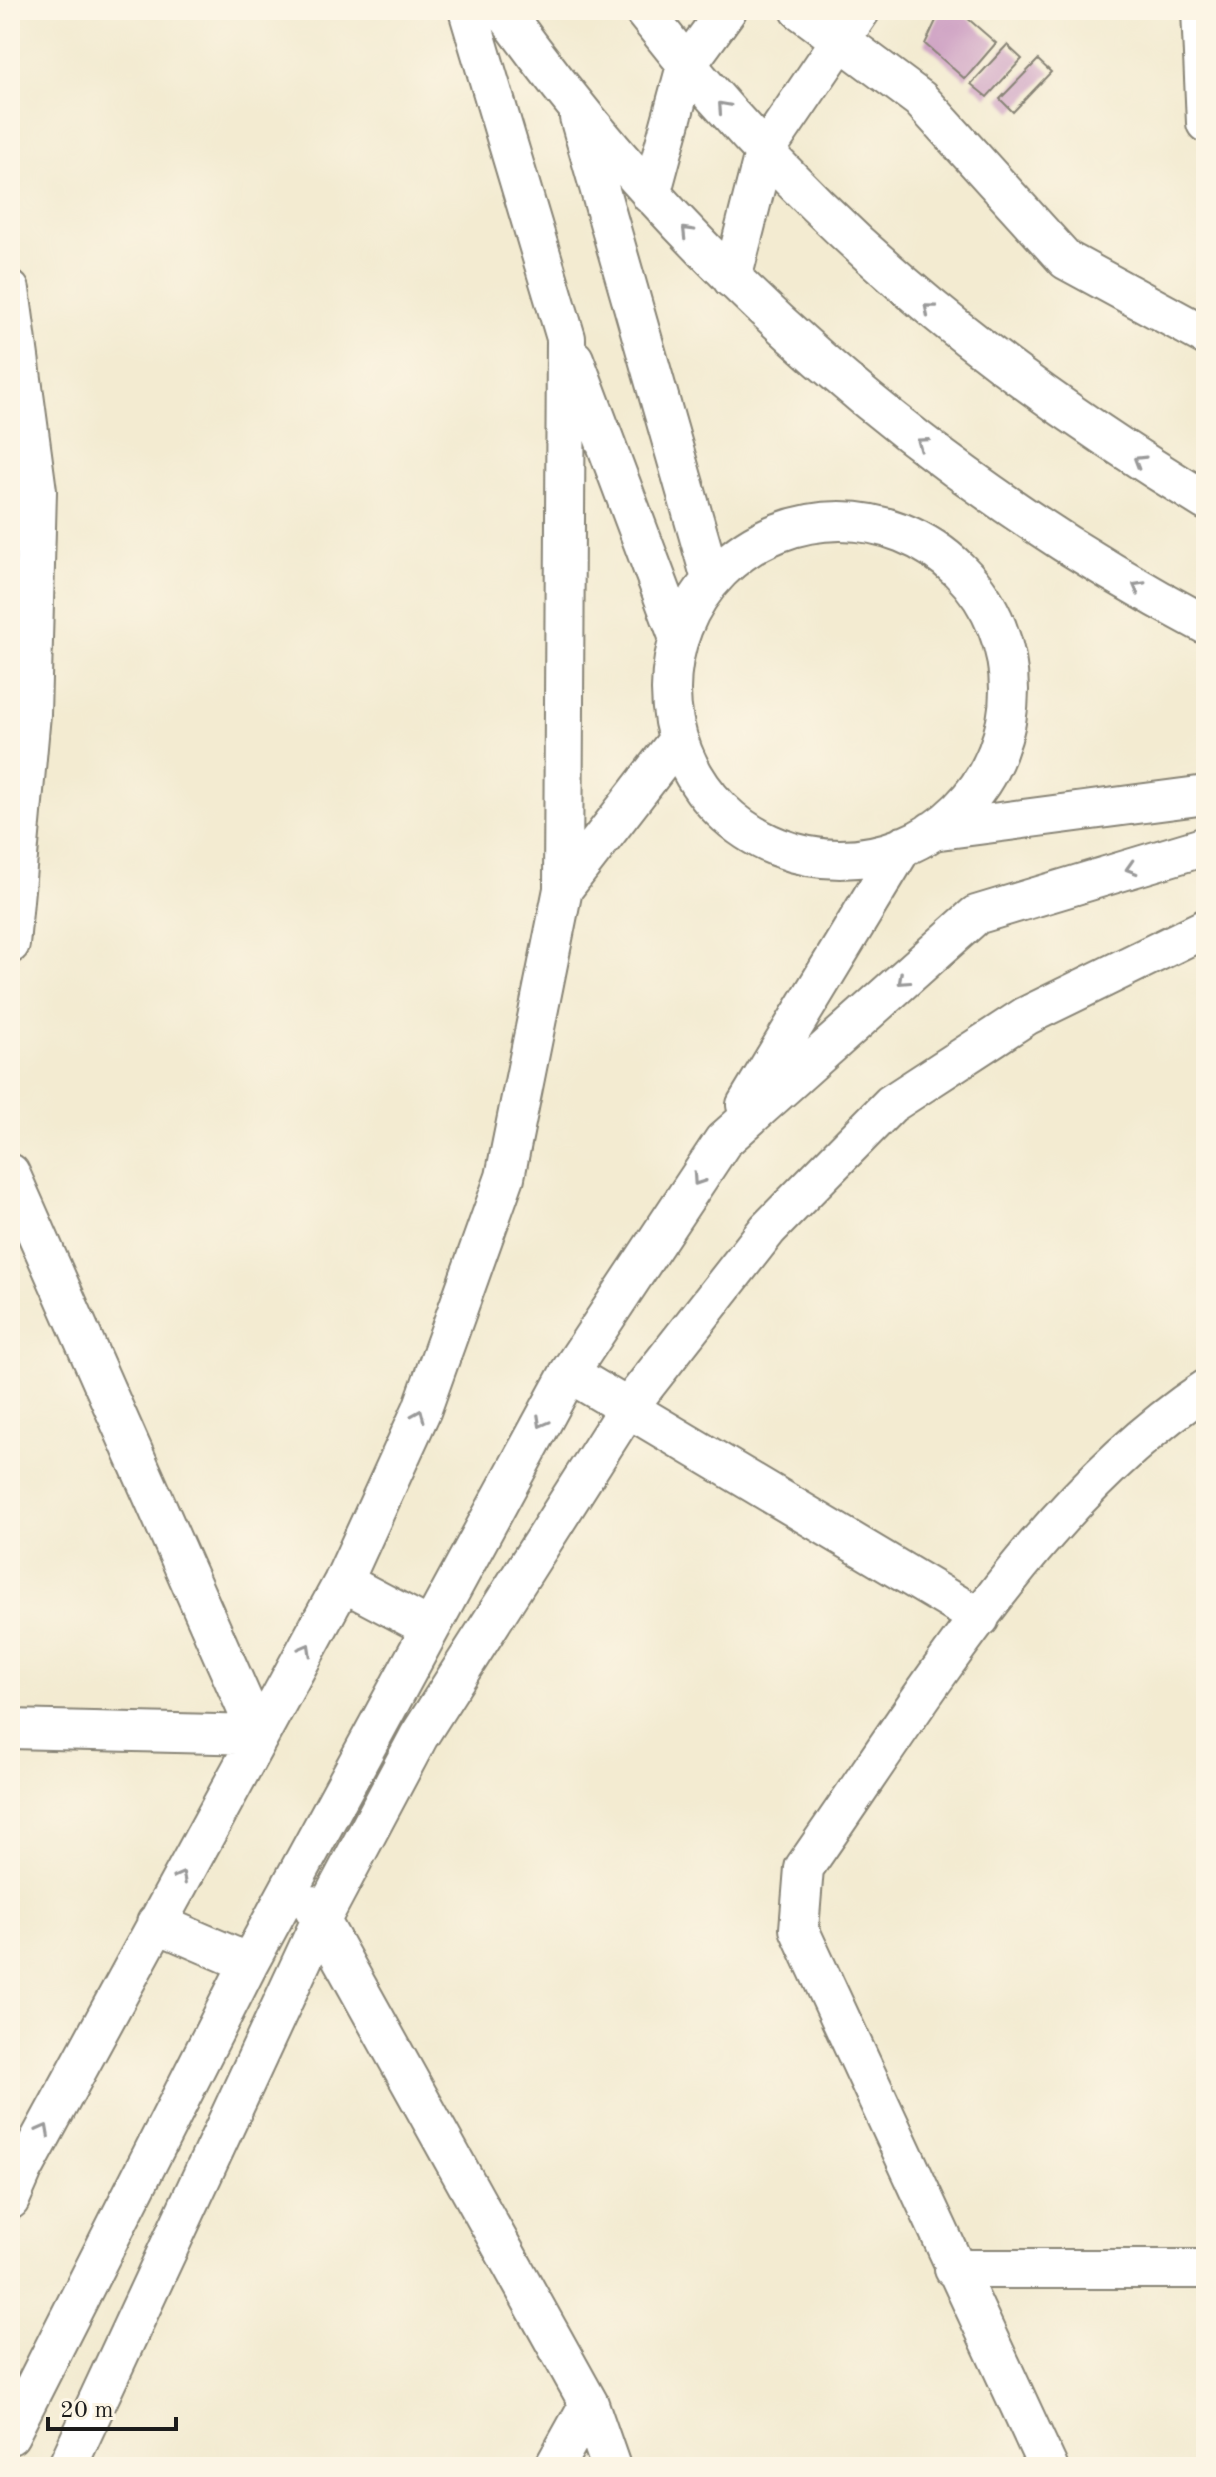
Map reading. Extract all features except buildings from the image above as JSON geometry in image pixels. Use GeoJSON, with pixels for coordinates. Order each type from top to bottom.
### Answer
{"type":"FeatureCollection","features":[{"type":"Feature","properties":{"kind":"street"},"geometry":{"type":"LineString","coordinates":[[468,10],[566,338],[678,636]]}},
{"type":"Feature","properties":{"kind":"street"},"geometry":{"type":"LineString","coordinates":[[503,10],[575,105],[651,195],[732,279],[818,359],[956,468],[1102,567],[1206,625]]}},
{"type":"Feature","properties":{"kind":"street"},"geometry":{"type":"LineString","coordinates":[[643,10],[686,66],[764,153],[845,235],[955,330],[1024,384],[1206,501]]}},
{"type":"Feature","properties":{"kind":"street"},"geometry":{"type":"LineString","coordinates":[[651,195],[686,66],[727,10]]}},
{"type":"Feature","properties":{"kind":"street"},"geometry":{"type":"LineString","coordinates":[[800,10],[851,25],[1066,260],[1206,336]]}},
{"type":"Feature","properties":{"kind":"street"},"geometry":{"type":"LineString","coordinates":[[1201,10],[1206,123]]}},
{"type":"Feature","properties":{"kind":"street"},"geometry":{"type":"LineString","coordinates":[[732,279],[764,153],[851,25]]}},
{"type":"Feature","properties":{"kind":"street"},"geometry":{"type":"LineString","coordinates":[[575,105],[711,579]]}},
{"type":"Feature","properties":{"kind":"street"},"geometry":{"type":"LineString","coordinates":[[10,290],[37,491],[31,714],[10,944]]}},
{"type":"Feature","properties":{"kind":"street"},"geometry":{"type":"LineString","coordinates":[[14,2180],[343,1582],[422,1409],[505,1177],[563,889],[566,338]]}},
{"type":"Feature","properties":{"kind":"street"},"geometry":{"type":"LineString","coordinates":[[10,2435],[249,1963],[569,1373],[918,839],[959,811],[979,786],[995,757],[1006,726],[1009,682],[998,628],[983,599],[963,573],[912,536],[882,526],[851,521],[789,528],[747,549],[711,579],[693,605],[678,636],[671,671],[670,705],[678,740],[692,772],[712,801],[738,825],[768,843],[801,854],[836,859],[871,856],[918,839],[1206,795]]}},
{"type":"Feature","properties":{"kind":"street"},"geometry":{"type":"LineString","coordinates":[[563,889],[678,740]]}},
{"type":"Feature","properties":{"kind":"street"},"geometry":{"type":"LineString","coordinates":[[723,1141],[976,915],[1206,846]]}},
{"type":"Feature","properties":{"kind":"street"},"geometry":{"type":"LineString","coordinates":[[67,2467],[320,1922],[419,1736],[627,1409],[768,1229],[891,1104],[1026,1016],[1206,928]]}},
{"type":"Feature","properties":{"kind":"street"},"geometry":{"type":"LineString","coordinates":[[10,1173],[258,1735]]}},
{"type":"Feature","properties":{"kind":"street"},"geometry":{"type":"LineString","coordinates":[[569,1373],[980,1618]]}},
{"type":"Feature","properties":{"kind":"street"},"geometry":{"type":"LineString","coordinates":[[1048,2467],[799,1929],[804,1868],[980,1618],[1043,1539],[1157,1421],[1206,1389]]}},
{"type":"Feature","properties":{"kind":"street"},"geometry":{"type":"LineString","coordinates":[[343,1582],[430,1628]]}},
{"type":"Feature","properties":{"kind":"street"},"geometry":{"type":"LineString","coordinates":[[10,1729],[258,1735]]}},
{"type":"Feature","properties":{"kind":"street"},"geometry":{"type":"LineString","coordinates":[[297,1874],[320,1922],[589,2404],[611,2467]]}},
{"type":"Feature","properties":{"kind":"street"},"geometry":{"type":"LineString","coordinates":[[156,1923],[249,1963]]}},
{"type":"Feature","properties":{"kind":"street"},"geometry":{"type":"LineString","coordinates":[[954,2269],[1206,2269]]}},
{"type":"Feature","properties":{"kind":"street"},"geometry":{"type":"LineString","coordinates":[[554,2467],[589,2404]]}}]}
